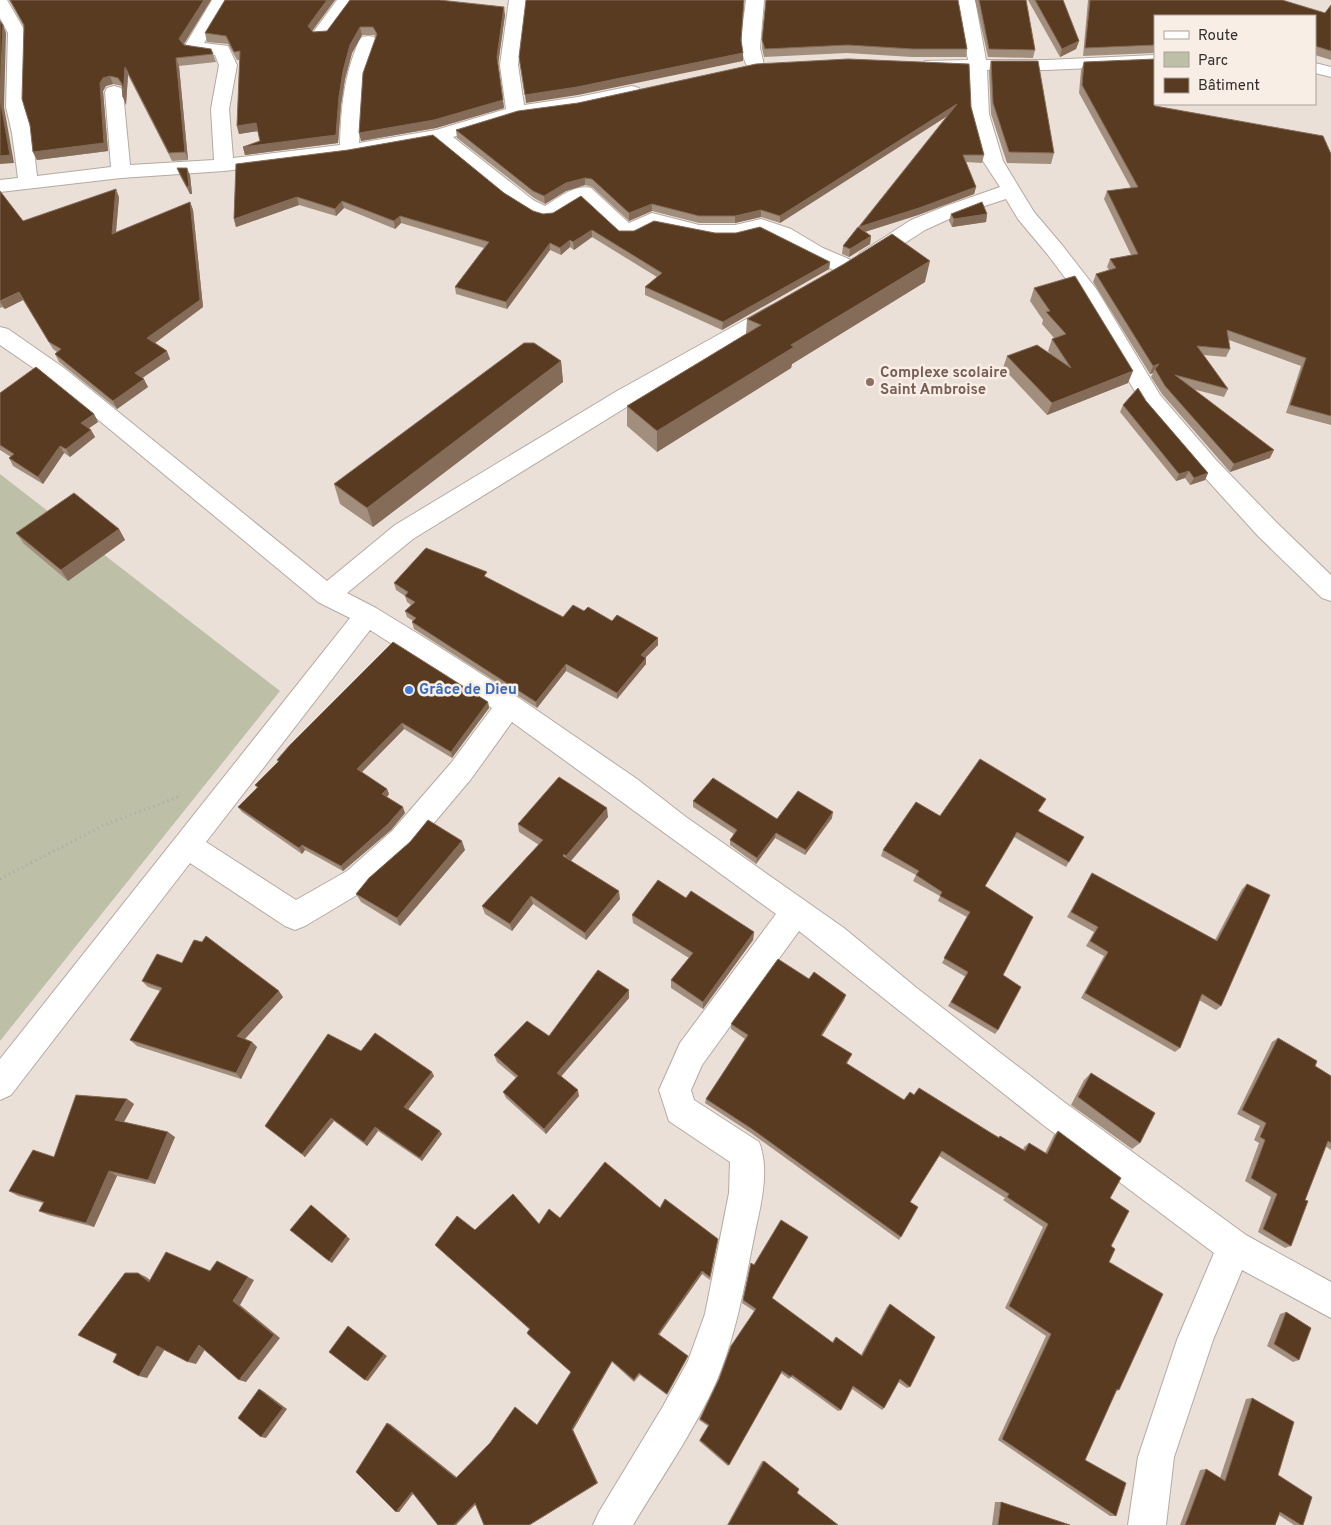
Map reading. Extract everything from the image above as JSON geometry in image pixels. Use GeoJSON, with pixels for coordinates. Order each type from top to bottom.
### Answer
{"type":"FeatureCollection","features":[{"type":"Feature","properties":{"kind":"street"},"geometry":{"type":"LineString","coordinates":[[221,0],[193,47],[222,50],[228,65],[220,109],[224,165]]}},
{"type":"Feature","properties":{"kind":"street"},"geometry":{"type":"LineString","coordinates":[[321,34],[346,0]]}},
{"type":"Feature","properties":{"kind":"street"},"geometry":{"type":"LineString","coordinates":[[736,69],[764,64],[751,48],[755,0]]}},
{"type":"Feature","properties":{"kind":"street"},"geometry":{"type":"LineString","coordinates":[[966,0],[978,66],[980,114],[993,161],[1012,190],[1025,215],[1090,295],[1152,402],[1241,501],[1331,591]]}},
{"type":"Feature","properties":{"kind":"street"},"geometry":{"type":"LineString","coordinates":[[0,2],[14,24],[17,34],[15,107],[22,133],[28,181]]}},
{"type":"Feature","properties":{"kind":"street"},"geometry":{"type":"LineString","coordinates":[[511,5],[509,64],[516,112]]}},
{"type":"Feature","properties":{"kind":"street"},"geometry":{"type":"LineString","coordinates":[[349,150],[351,89],[359,58],[368,41]]}},
{"type":"Feature","properties":{"kind":"street"},"geometry":{"type":"LineString","coordinates":[[912,64],[1047,66],[1154,60]]}},
{"type":"Feature","properties":{"kind":"street"},"geometry":{"type":"LineString","coordinates":[[1316,68],[1331,72]]}},
{"type":"Feature","properties":{"kind":"street"},"geometry":{"type":"LineString","coordinates":[[0,186],[28,181],[224,165],[349,150],[439,135],[516,112],[578,103],[649,88]]}},
{"type":"Feature","properties":{"kind":"street"},"geometry":{"type":"LineString","coordinates":[[114,92],[121,172]]}},
{"type":"Feature","properties":{"kind":"street"},"geometry":{"type":"LineString","coordinates":[[439,135],[526,204],[545,214],[584,192],[627,232],[652,219],[699,231],[715,232],[735,232],[761,225],[784,234],[816,253],[842,273],[918,225],[952,210],[1012,190]]}},
{"type":"Feature","properties":{"kind":"street"},"geometry":{"type":"LineString","coordinates":[[327,595],[404,532],[624,397],[792,302]]}},
{"type":"Feature","properties":{"kind":"street"},"geometry":{"type":"LineString","coordinates":[[0,334],[56,373],[327,595],[367,615],[510,706],[627,788],[676,826],[833,938],[907,999],[1053,1113],[1234,1247],[1331,1301]]}},
{"type":"Feature","properties":{"kind":"street"},"geometry":{"type":"LineString","coordinates":[[0,1084],[367,615]]}},
{"type":"Feature","properties":{"kind":"street"},"geometry":{"type":"LineString","coordinates":[[186,845],[295,916],[357,880],[402,840],[461,771],[493,725],[510,706]]}},
{"type":"Feature","properties":{"kind":"street"},"geometry":{"type":"LineString","coordinates":[[612,1525],[675,1421],[703,1370],[722,1314],[746,1193],[747,1154],[680,1110],[675,1090],[691,1054],[796,911]]}},
{"type":"Feature","properties":{"kind":"street"},"geometry":{"type":"LineString","coordinates":[[1147,1525],[1156,1457],[1195,1340],[1234,1247]]}},
{"type":"Feature","properties":{"kind":"path"},"geometry":{"type":"LineString","coordinates":[[0,879],[104,825],[187,794]]}},
{"type":"Feature","properties":{"kind":"green space"},"geometry":{"type":"Polygon","coordinates":[[[0,474],[280,691],[0,1041],[0,474]]]}},
{"type":"Feature","properties":{"kind":"building"},"geometry":{"type":"Polygon","coordinates":[[[10,0],[204,0],[179,39],[184,45],[211,49],[213,54],[176,58],[185,152],[169,153],[125,67],[123,97],[122,84],[118,78],[110,76],[103,78],[100,83],[104,143],[33,152],[30,125],[22,99],[24,25],[10,0]]]}},
{"type":"Feature","properties":{"kind":"building"},"geometry":{"type":"Polygon","coordinates":[[[225,0],[327,0],[308,26],[313,32],[327,31],[350,0],[439,0],[504,7],[497,57],[503,100],[434,120],[359,133],[363,73],[377,34],[373,27],[360,27],[350,45],[343,71],[336,135],[243,147],[260,141],[256,123],[237,126],[240,51],[234,52],[226,36],[205,33],[225,0]]]}},
{"type":"Feature","properties":{"kind":"building"},"geometry":{"type":"Polygon","coordinates":[[[526,0],[744,0],[741,40],[743,53],[577,87],[525,95],[519,57],[526,0]]]}},
{"type":"Feature","properties":{"kind":"building"},"geometry":{"type":"Polygon","coordinates":[[[766,0],[958,0],[967,49],[913,49],[848,45],[765,49],[762,40],[766,0]]]}},
{"type":"Feature","properties":{"kind":"building"},"geometry":{"type":"Polygon","coordinates":[[[979,0],[1026,0],[1035,50],[989,49],[979,0]]]}},
{"type":"Feature","properties":{"kind":"building"},"geometry":{"type":"Polygon","coordinates":[[[1035,0],[1063,0],[1079,41],[1062,49],[1035,0]]]}},
{"type":"Feature","properties":{"kind":"building"},"geometry":{"type":"Polygon","coordinates":[[[1090,0],[1282,0],[1325,13],[1331,5],[1331,51],[1316,46],[1316,15],[1154,15],[1154,45],[1085,48],[1090,0]]]}},
{"type":"Feature","properties":{"kind":"building"},"geometry":{"type":"Polygon","coordinates":[[[0,21],[3,25],[0,99],[0,21]]]}},
{"type":"Feature","properties":{"kind":"building"},"geometry":{"type":"Polygon","coordinates":[[[848,59],[969,64],[971,107],[984,155],[963,155],[976,187],[859,227],[957,104],[780,216],[761,210],[735,216],[699,216],[652,204],[629,213],[592,179],[585,178],[566,183],[544,196],[533,191],[456,130],[518,111],[578,103],[756,64],[848,59]]]}},
{"type":"Feature","properties":{"kind":"building"},"geometry":{"type":"Polygon","coordinates":[[[1154,59],[1155,106],[1323,136],[1331,154],[1331,416],[1290,405],[1306,358],[1227,330],[1230,349],[1197,346],[1228,389],[1175,375],[1274,450],[1234,464],[1165,386],[1155,369],[1159,364],[1153,366],[1096,274],[1116,268],[1110,259],[1138,254],[1107,191],[1138,187],[1082,85],[1084,62],[1154,59]]]}},
{"type":"Feature","properties":{"kind":"building"},"geometry":{"type":"Polygon","coordinates":[[[991,61],[1038,61],[1054,153],[1009,152],[993,103],[991,61]]]}},
{"type":"Feature","properties":{"kind":"building"},"geometry":{"type":"Polygon","coordinates":[[[0,99],[10,155],[0,156],[0,99]]]}},
{"type":"Feature","properties":{"kind":"building"},"geometry":{"type":"Polygon","coordinates":[[[433,135],[504,193],[533,211],[543,214],[553,213],[581,196],[619,231],[634,231],[654,221],[715,233],[736,233],[760,227],[830,262],[723,322],[645,287],[662,273],[592,230],[573,242],[570,240],[560,248],[550,243],[506,302],[455,287],[489,242],[400,216],[394,221],[342,201],[335,209],[297,197],[234,219],[236,164],[348,150],[433,135]]]}},
{"type":"Feature","properties":{"kind":"building"},"geometry":{"type":"Polygon","coordinates":[[[177,168],[187,168],[189,186],[187,187],[177,168]]]}},
{"type":"Feature","properties":{"kind":"building"},"geometry":{"type":"Polygon","coordinates":[[[116,189],[112,234],[190,202],[200,300],[147,338],[167,351],[135,373],[144,379],[113,401],[55,354],[61,349],[49,342],[19,292],[0,301],[0,191],[23,221],[116,189]]]}},
{"type":"Feature","properties":{"kind":"building"},"geometry":{"type":"Polygon","coordinates":[[[982,202],[987,214],[954,219],[951,214],[982,202]]]}},
{"type":"Feature","properties":{"kind":"building"},"geometry":{"type":"Polygon","coordinates":[[[858,227],[871,236],[850,249],[843,246],[858,227]]]}},
{"type":"Feature","properties":{"kind":"building"},"geometry":{"type":"Polygon","coordinates":[[[892,234],[930,261],[791,345],[794,347],[657,431],[627,406],[761,325],[747,319],[844,264],[892,234]]]}},
{"type":"Feature","properties":{"kind":"building"},"geometry":{"type":"Polygon","coordinates":[[[1075,276],[1133,371],[1052,403],[1007,356],[1037,345],[1071,368],[1052,339],[1066,334],[1046,312],[1050,311],[1034,288],[1075,276]]]}},
{"type":"Feature","properties":{"kind":"building"},"geometry":{"type":"Polygon","coordinates":[[[524,343],[534,343],[561,361],[367,508],[334,484],[524,343]]]}},
{"type":"Feature","properties":{"kind":"building"},"geometry":{"type":"Polygon","coordinates":[[[36,367],[94,414],[81,423],[91,430],[66,449],[60,446],[38,477],[9,458],[14,454],[0,445],[0,393],[36,367]]]}},
{"type":"Feature","properties":{"kind":"building"},"geometry":{"type":"Polygon","coordinates":[[[1138,388],[1146,401],[1208,473],[1194,478],[1189,471],[1179,474],[1123,405],[1138,388]]]}},
{"type":"Feature","properties":{"kind":"building"},"geometry":{"type":"Polygon","coordinates":[[[74,493],[119,529],[61,570],[16,533],[74,493]]]}},
{"type":"Feature","properties":{"kind":"building"},"geometry":{"type":"Polygon","coordinates":[[[426,548],[487,572],[484,576],[563,617],[573,605],[584,611],[588,607],[612,621],[617,615],[658,638],[641,655],[646,658],[617,693],[566,664],[536,702],[412,622],[416,618],[405,611],[415,602],[405,596],[408,592],[394,583],[426,548]]]}},
{"type":"Feature","properties":{"kind":"building"},"geometry":{"type":"Polygon","coordinates":[[[393,642],[488,702],[451,752],[402,723],[357,769],[387,789],[382,794],[403,807],[388,824],[341,866],[302,845],[299,848],[238,807],[258,787],[255,785],[279,761],[277,760],[290,745],[393,642]]]}},
{"type":"Feature","properties":{"kind":"building"},"geometry":{"type":"Polygon","coordinates":[[[980,759],[1046,799],[1038,811],[1084,837],[1069,862],[1017,832],[985,886],[1033,917],[1003,975],[1021,987],[998,1030],[951,1002],[968,972],[944,958],[970,912],[940,896],[942,892],[916,875],[919,871],[883,850],[916,802],[940,816],[980,759]]]}},
{"type":"Feature","properties":{"kind":"building"},"geometry":{"type":"Polygon","coordinates":[[[559,777],[607,808],[566,856],[564,854],[563,856],[619,891],[585,933],[531,896],[510,924],[482,906],[543,840],[518,824],[559,777]]]}},
{"type":"Feature","properties":{"kind":"building"},"geometry":{"type":"Polygon","coordinates":[[[713,778],[777,819],[798,791],[833,812],[806,850],[776,833],[757,858],[730,840],[737,830],[693,801],[713,778]]]}},
{"type":"Feature","properties":{"kind":"building"},"geometry":{"type":"Polygon","coordinates":[[[428,820],[462,841],[397,918],[356,894],[369,878],[410,842],[428,820]]]}},
{"type":"Feature","properties":{"kind":"building"},"geometry":{"type":"Polygon","coordinates":[[[1092,873],[1217,941],[1247,884],[1270,895],[1221,1006],[1202,994],[1180,1048],[1085,993],[1108,952],[1090,941],[1098,927],[1071,912],[1092,873]]]}},
{"type":"Feature","properties":{"kind":"building"},"geometry":{"type":"Polygon","coordinates":[[[658,880],[686,898],[691,891],[754,932],[703,1002],[671,980],[693,953],[632,915],[658,880]]]}},
{"type":"Feature","properties":{"kind":"building"},"geometry":{"type":"Polygon","coordinates":[[[206,936],[279,991],[237,1036],[252,1042],[236,1073],[130,1040],[162,988],[142,981],[157,954],[182,963],[194,940],[202,942],[206,936]]]}},
{"type":"Feature","properties":{"kind":"building"},"geometry":{"type":"Polygon","coordinates":[[[778,959],[809,979],[814,972],[846,995],[821,1035],[852,1054],[846,1063],[904,1100],[910,1092],[914,1095],[919,1088],[999,1138],[1000,1136],[1025,1151],[1029,1143],[1047,1154],[1058,1131],[1121,1178],[1110,1198],[1129,1211],[1111,1246],[1115,1249],[1109,1262],[1163,1294],[1085,1460],[1126,1483],[1116,1516],[1002,1439],[1051,1334],[1009,1306],[1048,1224],[1007,1197],[1009,1194],[942,1151],[910,1202],[918,1207],[901,1237],[752,1129],[706,1099],[748,1035],[731,1024],[778,959]]]}},
{"type":"Feature","properties":{"kind":"building"},"geometry":{"type":"Polygon","coordinates":[[[598,970],[629,990],[557,1073],[578,1090],[544,1129],[503,1092],[518,1076],[494,1055],[527,1021],[549,1036],[598,970]]]}},
{"type":"Feature","properties":{"kind":"building"},"geometry":{"type":"Polygon","coordinates":[[[375,1033],[432,1072],[404,1107],[440,1131],[420,1158],[375,1127],[364,1142],[331,1118],[302,1154],[265,1126],[328,1034],[361,1051],[375,1033]]]}},
{"type":"Feature","properties":{"kind":"building"},"geometry":{"type":"Polygon","coordinates":[[[1278,1038],[1317,1061],[1315,1066],[1331,1076],[1331,1143],[1328,1141],[1305,1200],[1308,1201],[1291,1246],[1263,1229],[1277,1194],[1251,1178],[1265,1140],[1260,1137],[1266,1123],[1242,1110],[1278,1038]]]}},
{"type":"Feature","properties":{"kind":"building"},"geometry":{"type":"Polygon","coordinates":[[[1091,1073],[1155,1113],[1140,1143],[1078,1097],[1091,1073]]]}},
{"type":"Feature","properties":{"kind":"building"},"geometry":{"type":"Polygon","coordinates":[[[76,1095],[127,1099],[115,1120],[168,1132],[148,1180],[109,1171],[86,1223],[39,1211],[44,1202],[9,1191],[33,1150],[54,1157],[76,1095]]]}},
{"type":"Feature","properties":{"kind":"building"},"geometry":{"type":"Polygon","coordinates":[[[605,1162],[660,1208],[665,1199],[718,1239],[710,1277],[702,1271],[658,1334],[688,1356],[667,1394],[639,1373],[634,1380],[612,1361],[572,1429],[597,1483],[529,1525],[484,1525],[475,1503],[454,1525],[438,1525],[412,1492],[396,1512],[356,1472],[387,1423],[456,1478],[490,1443],[515,1407],[537,1425],[571,1372],[527,1333],[530,1329],[435,1245],[457,1216],[475,1230],[513,1194],[539,1224],[549,1209],[560,1218],[605,1162]]]}},
{"type":"Feature","properties":{"kind":"building"},"geometry":{"type":"Polygon","coordinates":[[[311,1205],[347,1236],[329,1261],[290,1230],[311,1205]]]}},
{"type":"Feature","properties":{"kind":"building"},"geometry":{"type":"Polygon","coordinates":[[[781,1220],[808,1237],[772,1298],[833,1343],[836,1337],[862,1356],[890,1304],[935,1337],[910,1387],[900,1379],[884,1408],[853,1386],[841,1410],[792,1375],[791,1377],[782,1371],[729,1465],[700,1440],[709,1425],[700,1419],[719,1379],[731,1346],[756,1309],[743,1300],[751,1263],[754,1265],[781,1220]]]}},
{"type":"Feature","properties":{"kind":"building"},"geometry":{"type":"Polygon","coordinates":[[[166,1252],[210,1271],[217,1261],[248,1277],[233,1301],[274,1335],[239,1380],[199,1345],[188,1362],[157,1346],[139,1376],[113,1362],[117,1354],[78,1335],[125,1273],[138,1273],[149,1282],[166,1252]]]}},
{"type":"Feature","properties":{"kind":"building"},"geometry":{"type":"Polygon","coordinates":[[[1286,1312],[1311,1328],[1299,1360],[1274,1344],[1286,1312]]]}},
{"type":"Feature","properties":{"kind":"building"},"geometry":{"type":"Polygon","coordinates":[[[348,1326],[384,1354],[365,1380],[329,1352],[348,1326]]]}},
{"type":"Feature","properties":{"kind":"building"},"geometry":{"type":"Polygon","coordinates":[[[259,1389],[283,1408],[261,1437],[238,1418],[259,1389]]]}},
{"type":"Feature","properties":{"kind":"building"},"geometry":{"type":"Polygon","coordinates":[[[1252,1398],[1294,1422],[1278,1475],[1312,1497],[1303,1525],[1280,1512],[1275,1525],[1185,1525],[1206,1469],[1225,1481],[1252,1398]]]}},
{"type":"Feature","properties":{"kind":"building"},"geometry":{"type":"Polygon","coordinates":[[[764,1461],[799,1489],[797,1493],[838,1525],[728,1525],[764,1461]]]}},
{"type":"Feature","properties":{"kind":"building"},"geometry":{"type":"Polygon","coordinates":[[[1001,1502],[1070,1525],[998,1525],[1001,1502]]]}},
{"type":"Feature","properties":{"kind":"place","name":"Complexe scolaire Saint Ambroise"},"geometry":{"type":"Point","coordinates":[870,382]}},
{"type":"Feature","properties":{"kind":"place","name":"Grâce de Dieu"},"geometry":{"type":"Point","coordinates":[409,690]}}]}
